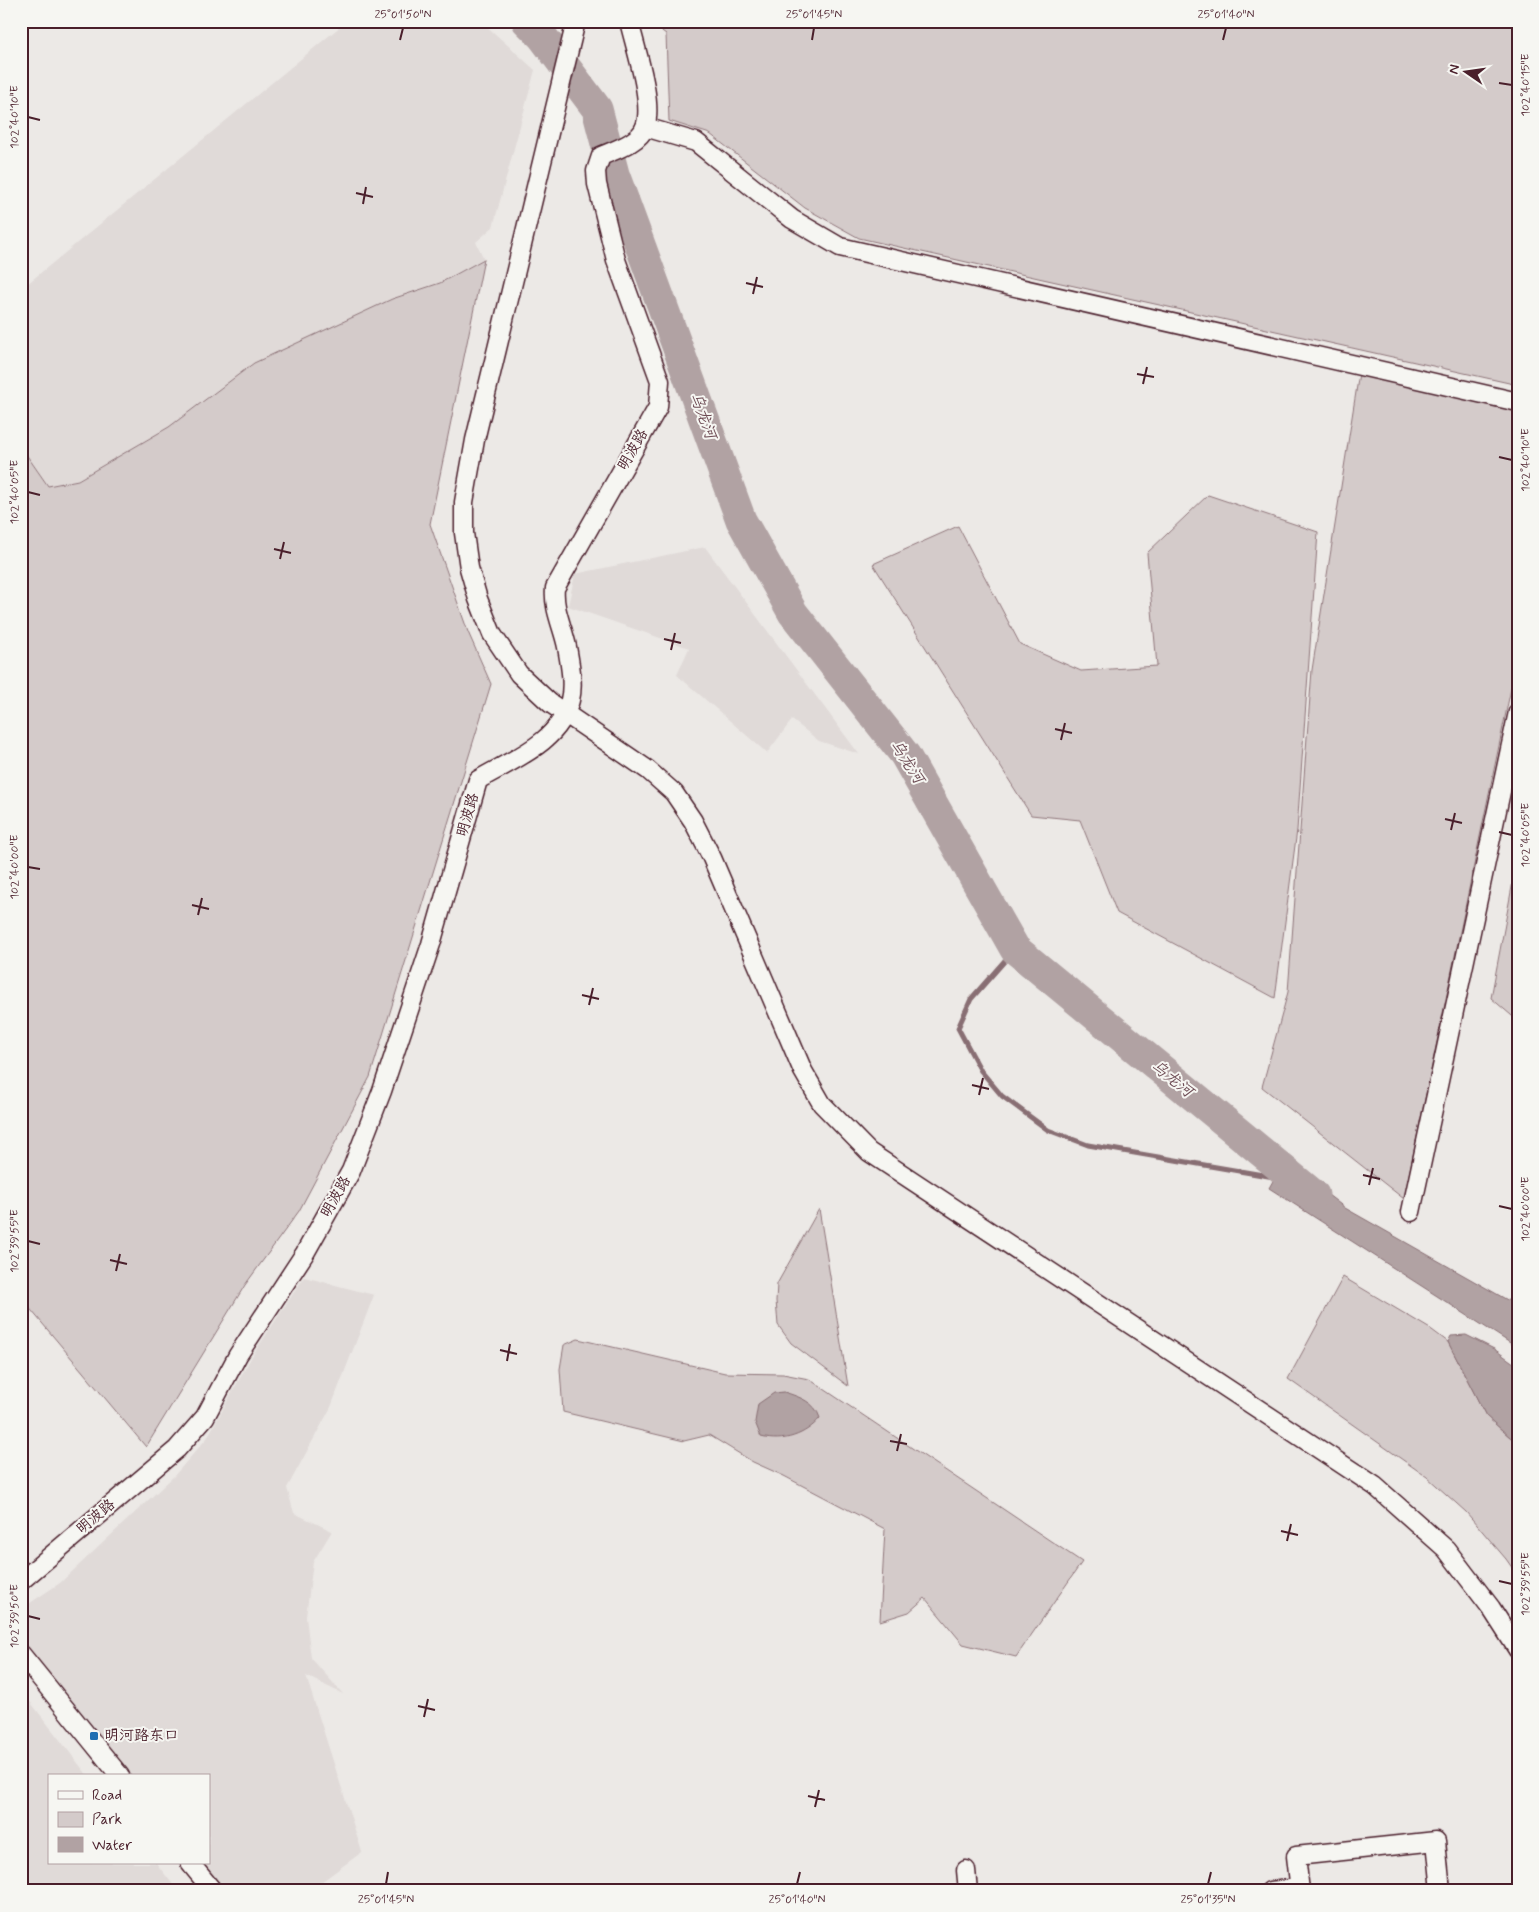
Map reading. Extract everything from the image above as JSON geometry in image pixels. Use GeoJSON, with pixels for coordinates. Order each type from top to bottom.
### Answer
{"type":"FeatureCollection","features":[{"type":"Feature","properties":{"kind":"street"},"geometry":{"type":"LineString","coordinates":[[576,21],[471,459],[464,502],[464,533],[470,568],[478,599],[492,634],[519,674],[550,703],[648,770],[674,793],[693,821],[712,858],[803,1071],[822,1104],[848,1132],[869,1152],[1375,1486],[1446,1548],[1491,1608],[1518,1650]]}},
{"type":"Feature","properties":{"kind":"street"},"geometry":{"type":"LineString","coordinates":[[629,21],[648,99],[639,134],[696,142],[792,219],[840,247],[1518,402]]}},
{"type":"Feature","properties":{"kind":"street","name":"明波路"},"geometry":{"type":"LineString","coordinates":[[21,1582],[176,1448],[205,1416],[238,1355],[305,1253],[351,1171],[382,1091],[431,944],[478,780],[542,742],[556,729],[565,714],[572,688],[567,645],[554,600],[555,588],[658,407],[660,381],[616,260],[597,184],[596,171],[601,156],[639,134]]}},
{"type":"Feature","properties":{"kind":"street"},"geometry":{"type":"LineString","coordinates":[[1411,1212],[1518,712]]}},
{"type":"Feature","properties":{"kind":"street"},"geometry":{"type":"LineString","coordinates":[[21,1654],[118,1774]]}},
{"type":"Feature","properties":{"kind":"street"},"geometry":{"type":"LineString","coordinates":[[1270,1891],[1300,1889],[1296,1856],[1436,1841],[1441,1891]]}},
{"type":"Feature","properties":{"kind":"street"},"geometry":{"type":"LineString","coordinates":[[191,1864],[213,1891]]}},
{"type":"Feature","properties":{"kind":"street"},"geometry":{"type":"LineString","coordinates":[[966,1870],[968,1891]]}},
{"type":"Feature","properties":{"kind":"shaded area"},"geometry":{"type":"Polygon","coordinates":[[[347,21],[481,21],[535,70],[493,227],[476,242],[484,259],[440,283],[392,299],[78,480],[48,486],[21,447],[21,289],[347,21]]]}},
{"type":"Feature","properties":{"kind":"shaded area"},"geometry":{"type":"Polygon","coordinates":[[[705,547],[859,754],[819,741],[792,720],[767,753],[677,675],[689,648],[568,606],[575,574],[705,547]]]}},
{"type":"Feature","properties":{"kind":"shaded area"},"geometry":{"type":"Polygon","coordinates":[[[304,1277],[374,1295],[331,1407],[287,1488],[294,1513],[332,1531],[313,1562],[306,1617],[311,1658],[343,1694],[306,1676],[362,1852],[309,1891],[224,1891],[203,1864],[210,1864],[210,1774],[130,1774],[21,1638],[21,1609],[60,1583],[174,1476],[207,1438],[252,1356],[304,1277]]]}},
{"type":"Feature","properties":{"kind":"shaded area"},"geometry":{"type":"Polygon","coordinates":[[[21,1690],[86,1774],[48,1774],[48,1864],[157,1864],[178,1891],[21,1891],[21,1690]]]}},
{"type":"Feature","properties":{"kind":"green space"},"geometry":{"type":"Polygon","coordinates":[[[648,21],[1518,21],[1518,385],[859,238],[805,208],[710,134],[669,121],[666,34],[648,21]]]}},
{"type":"Feature","properties":{"kind":"green space"},"geometry":{"type":"Polygon","coordinates":[[[484,259],[430,524],[468,632],[491,684],[370,1077],[299,1211],[245,1285],[146,1447],[21,1298],[21,447],[48,486],[78,480],[169,427],[254,363],[392,299],[440,283],[484,259]]]}},
{"type":"Feature","properties":{"kind":"green space"},"geometry":{"type":"Polygon","coordinates":[[[1359,373],[1518,410],[1518,655],[1404,1199],[1262,1087],[1288,992],[1312,670],[1359,373]]]}},
{"type":"Feature","properties":{"kind":"green space"},"geometry":{"type":"Polygon","coordinates":[[[1208,495],[1318,532],[1297,830],[1275,998],[1117,913],[1080,820],[1031,815],[873,564],[958,526],[1020,644],[1081,671],[1157,666],[1147,553],[1208,495]]]}},
{"type":"Feature","properties":{"kind":"green space"},"geometry":{"type":"Polygon","coordinates":[[[1518,855],[1518,1021],[1491,998],[1518,855]]]}},
{"type":"Feature","properties":{"kind":"green space"},"geometry":{"type":"Polygon","coordinates":[[[819,1209],[848,1386],[791,1343],[778,1325],[777,1284],[819,1209]]]}},
{"type":"Feature","properties":{"kind":"green space"},"geometry":{"type":"Polygon","coordinates":[[[1343,1277],[1432,1330],[1448,1342],[1486,1416],[1518,1444],[1518,1576],[1466,1512],[1427,1477],[1288,1379],[1343,1277]]]}},
{"type":"Feature","properties":{"kind":"green space"},"geometry":{"type":"Polygon","coordinates":[[[578,1339],[725,1373],[783,1374],[809,1379],[1082,1562],[1016,1657],[963,1644],[925,1598],[909,1612],[880,1621],[885,1529],[784,1476],[753,1462],[709,1435],[684,1441],[563,1412],[560,1369],[564,1345],[578,1339]]]}},
{"type":"Feature","properties":{"kind":"water"},"geometry":{"type":"Polygon","coordinates":[[[1284,1161],[1345,1208],[1518,1306],[1518,1348],[1269,1188],[1284,1161]]]}},
{"type":"Feature","properties":{"kind":"water"},"geometry":{"type":"Polygon","coordinates":[[[1466,1335],[1494,1349],[1518,1366],[1518,1444],[1486,1416],[1448,1342],[1451,1336],[1466,1335]]]}},
{"type":"Feature","properties":{"kind":"water"},"geometry":{"type":"Polygon","coordinates":[[[784,1392],[811,1404],[818,1412],[820,1418],[808,1429],[794,1436],[778,1439],[761,1437],[755,1422],[758,1404],[774,1393],[784,1392]]]}},
{"type":"Feature","properties":{"kind":"waterway","name":"乌龙河"},"geometry":{"type":"LineString","coordinates":[[527,21],[542,36],[597,109],[614,174],[741,520],[793,613],[905,755],[1015,949],[1314,1195]]}},
{"type":"Feature","properties":{"kind":"waterway"},"geometry":{"type":"LineString","coordinates":[[1015,949],[971,999],[958,1028],[981,1071],[1002,1096],[1048,1130],[1088,1145],[1280,1178]]}},
{"type":"Feature","properties":{"kind":"place","name":"明河路东口"},"geometry":{"type":"Point","coordinates":[94,1736]}}]}
